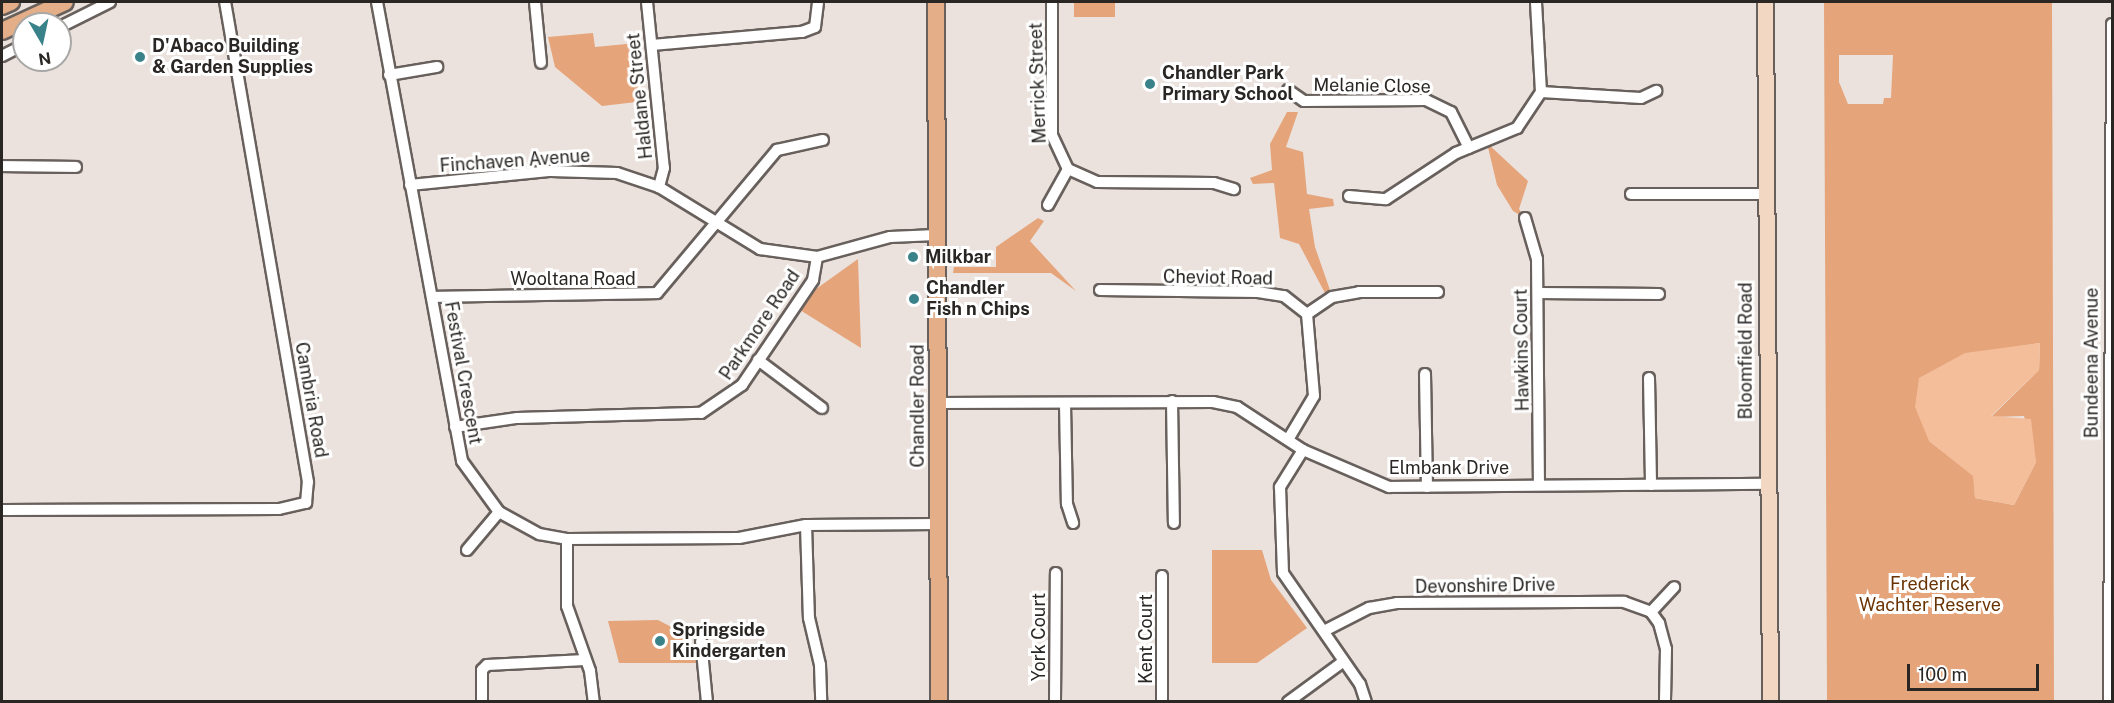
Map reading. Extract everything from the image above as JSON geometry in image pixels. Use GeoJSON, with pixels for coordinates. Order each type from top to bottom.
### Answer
{"type":"FeatureCollection","features":[{"type":"Feature","properties":{"kind":"main road"},"geometry":{"type":"LineString","coordinates":[[2,6],[11,2]]}},
{"type":"Feature","properties":{"kind":"main road"},"geometry":{"type":"LineString","coordinates":[[2,31],[65,2]]}},
{"type":"Feature","properties":{"kind":"main road","name":"Chandler Road"},"geometry":{"type":"LineString","coordinates":[[936,2],[939,702]]}},
{"type":"Feature","properties":{"kind":"street"},"geometry":{"type":"LineString","coordinates":[[72,21],[110,2]]}},
{"type":"Feature","properties":{"kind":"street","name":"Cambria Road"},"geometry":{"type":"LineString","coordinates":[[2,510],[279,509],[306,503],[308,482],[225,2]]}},
{"type":"Feature","properties":{"kind":"street","name":"Festival Crescent"},"geometry":{"type":"LineString","coordinates":[[376,2],[462,461],[499,512],[539,534],[567,539],[739,538],[807,525],[938,524]]}},
{"type":"Feature","properties":{"kind":"street"},"geometry":{"type":"LineString","coordinates":[[535,2],[541,63]]}},
{"type":"Feature","properties":{"kind":"street","name":"Haldane Street"},"geometry":{"type":"LineString","coordinates":[[647,2],[664,168],[659,187]]}},
{"type":"Feature","properties":{"kind":"street"},"geometry":{"type":"LineString","coordinates":[[652,45],[802,32],[815,27],[818,2]]}},
{"type":"Feature","properties":{"kind":"street","name":"Merrick Street"},"geometry":{"type":"LineString","coordinates":[[1052,2],[1052,135],[1068,169]]}},
{"type":"Feature","properties":{"kind":"street"},"geometry":{"type":"LineString","coordinates":[[1349,196],[1386,199],[1469,148],[1517,128],[1541,92],[1536,2]]}},
{"type":"Feature","properties":{"kind":"street","name":"Bloomfield Road"},"geometry":{"type":"LineString","coordinates":[[1765,2],[1765,484],[1770,702]]}},
{"type":"Feature","properties":{"kind":"street","name":"Bundeena Avenue"},"geometry":{"type":"LineString","coordinates":[[2109,702],[2112,24]]}},
{"type":"Feature","properties":{"kind":"street"},"geometry":{"type":"LineString","coordinates":[[389,75],[437,67]]}},
{"type":"Feature","properties":{"kind":"street","name":"Melanie Close"},"geometry":{"type":"LineString","coordinates":[[1288,90],[1304,101],[1426,100],[1452,112],[1469,148]]}},
{"type":"Feature","properties":{"kind":"street"},"geometry":{"type":"LineString","coordinates":[[1541,92],[1629,98],[1656,91]]}},
{"type":"Feature","properties":{"kind":"street","name":"Wooltana Road"},"geometry":{"type":"LineString","coordinates":[[433,297],[657,293],[777,150],[823,140]]}},
{"type":"Feature","properties":{"kind":"street"},"geometry":{"type":"LineString","coordinates":[[2,166],[76,167]]}},
{"type":"Feature","properties":{"kind":"street","name":"Finchaven Avenue"},"geometry":{"type":"LineString","coordinates":[[410,185],[584,169],[659,187],[760,249],[817,257]]}},
{"type":"Feature","properties":{"kind":"street"},"geometry":{"type":"LineString","coordinates":[[1048,205],[1068,169],[1097,182],[1214,183],[1234,189]]}},
{"type":"Feature","properties":{"kind":"street"},"geometry":{"type":"LineString","coordinates":[[1631,194],[1766,194]]}},
{"type":"Feature","properties":{"kind":"street","name":"Hawkins Court"},"geometry":{"type":"LineString","coordinates":[[1525,218],[1535,246],[1538,293],[1539,485]]}},
{"type":"Feature","properties":{"kind":"street","name":"Parkmore Road"},"geometry":{"type":"LineString","coordinates":[[454,427],[531,417],[688,416],[734,394],[813,280],[817,257],[890,237],[936,235]]}},
{"type":"Feature","properties":{"kind":"street","name":"Cheviot Road"},"geometry":{"type":"LineString","coordinates":[[1100,290],[1258,292],[1284,296],[1307,314]]}},
{"type":"Feature","properties":{"kind":"street"},"geometry":{"type":"LineString","coordinates":[[1289,438],[1314,396],[1307,314],[1332,297],[1359,292],[1438,292]]}},
{"type":"Feature","properties":{"kind":"street"},"geometry":{"type":"LineString","coordinates":[[1538,293],[1659,294]]}},
{"type":"Feature","properties":{"kind":"street"},"geometry":{"type":"LineString","coordinates":[[758,360],[822,408]]}},
{"type":"Feature","properties":{"kind":"street"},"geometry":{"type":"LineString","coordinates":[[1425,374],[1427,487]]}},
{"type":"Feature","properties":{"kind":"street"},"geometry":{"type":"LineString","coordinates":[[1649,378],[1651,485]]}},
{"type":"Feature","properties":{"kind":"street"},"geometry":{"type":"LineString","coordinates":[[1172,401],[1174,523]]}},
{"type":"Feature","properties":{"kind":"street","name":"Elmbank Drive"},"geometry":{"type":"LineString","coordinates":[[938,403],[1065,404],[1172,401],[1237,407],[1289,438],[1303,450],[1365,480],[1427,487],[1765,484]]}},
{"type":"Feature","properties":{"kind":"street"},"geometry":{"type":"LineString","coordinates":[[1065,404],[1067,504],[1073,523]]}},
{"type":"Feature","properties":{"kind":"street"},"geometry":{"type":"LineString","coordinates":[[1303,450],[1280,487],[1279,553],[1289,584],[1344,661],[1366,702]]}},
{"type":"Feature","properties":{"kind":"street"},"geometry":{"type":"LineString","coordinates":[[467,550],[499,512]]}},
{"type":"Feature","properties":{"kind":"street"},"geometry":{"type":"LineString","coordinates":[[807,525],[808,618],[820,665],[821,702]]}},
{"type":"Feature","properties":{"kind":"street"},"geometry":{"type":"LineString","coordinates":[[567,539],[567,606],[585,660],[594,702]]}},
{"type":"Feature","properties":{"kind":"street","name":"York Court"},"geometry":{"type":"LineString","coordinates":[[1055,702],[1056,573]]}},
{"type":"Feature","properties":{"kind":"street","name":"Kent Court"},"geometry":{"type":"LineString","coordinates":[[1162,576],[1162,702]]}},
{"type":"Feature","properties":{"kind":"street"},"geometry":{"type":"LineString","coordinates":[[1665,702],[1664,635],[1651,612],[1674,587]]}},
{"type":"Feature","properties":{"kind":"street","name":"Devonshire Drive"},"geometry":{"type":"LineString","coordinates":[[1324,631],[1369,608],[1397,603],[1610,601],[1651,612]]}},
{"type":"Feature","properties":{"kind":"street"},"geometry":{"type":"LineString","coordinates":[[701,641],[707,702]]}},
{"type":"Feature","properties":{"kind":"street"},"geometry":{"type":"LineString","coordinates":[[482,702],[482,670],[487,664],[585,660]]}},
{"type":"Feature","properties":{"kind":"street"},"geometry":{"type":"LineString","coordinates":[[1288,702],[1344,661]]}},
{"type":"Feature","properties":{"kind":"green space"},"geometry":{"type":"Polygon","coordinates":[[[1074,2],[1115,2],[1115,17],[1074,17],[1074,2]]]}},
{"type":"Feature","properties":{"kind":"green space","name":"Frederick Wachter Reserve"},"geometry":{"type":"Polygon","coordinates":[[[1824,2],[2052,2],[2054,701],[1827,701],[1824,2]],[[1839,55],[1839,82],[1848,104],[1883,104],[1884,98],[1891,98],[1893,55],[1839,55]],[[2040,343],[2020,346],[1929,441],[1974,476],[1975,498],[2014,505],[2036,462],[2024,416],[1991,417],[2039,370],[2040,343]]]}},
{"type":"Feature","properties":{"kind":"green space"},"geometry":{"type":"Polygon","coordinates":[[[593,33],[595,47],[637,43],[645,101],[602,106],[555,67],[548,37],[593,33]]]}},
{"type":"Feature","properties":{"kind":"green space"},"geometry":{"type":"Polygon","coordinates":[[[1287,112],[1298,112],[1286,147],[1303,152],[1307,194],[1333,199],[1334,206],[1309,209],[1315,247],[1331,293],[1326,295],[1299,244],[1280,238],[1274,183],[1253,184],[1250,178],[1272,170],[1270,144],[1287,112]]]}},
{"type":"Feature","properties":{"kind":"green space"},"geometry":{"type":"Polygon","coordinates":[[[1487,143],[1528,181],[1519,209],[1525,218],[1513,211],[1497,185],[1487,143]]]}},
{"type":"Feature","properties":{"kind":"green space"},"geometry":{"type":"Polygon","coordinates":[[[1038,218],[1044,221],[1030,241],[1076,291],[1051,273],[953,273],[954,267],[996,267],[996,247],[1038,218]]]}},
{"type":"Feature","properties":{"kind":"green space"},"geometry":{"type":"Polygon","coordinates":[[[858,259],[861,348],[800,310],[816,289],[858,259]]]}},
{"type":"Feature","properties":{"kind":"green space"},"geometry":{"type":"Polygon","coordinates":[[[1212,550],[1262,550],[1271,580],[1307,628],[1257,663],[1212,663],[1212,550]]]}},
{"type":"Feature","properties":{"kind":"green space"},"geometry":{"type":"Polygon","coordinates":[[[658,620],[687,635],[686,650],[697,663],[619,663],[608,621],[658,620]]]}},
{"type":"Feature","properties":{"kind":"shaded area"},"geometry":{"type":"Polygon","coordinates":[[[2040,343],[2039,370],[1991,416],[2031,419],[2036,462],[2014,505],[1975,498],[1973,476],[1929,441],[1915,407],[1919,378],[1965,353],[2040,343]]]}},
{"type":"Feature","properties":{"kind":"place","name":"D'Abaco Building & Garden Supplies"},"geometry":{"type":"Point","coordinates":[140,57]}},
{"type":"Feature","properties":{"kind":"place","name":"Chandler Park Primary School"},"geometry":{"type":"Point","coordinates":[1150,84]}},
{"type":"Feature","properties":{"kind":"place","name":"Milkbar"},"geometry":{"type":"Point","coordinates":[913,257]}},
{"type":"Feature","properties":{"kind":"place","name":"Chandler Fish n Chips"},"geometry":{"type":"Point","coordinates":[914,299]}},
{"type":"Feature","properties":{"kind":"place","name":"Springside Kindergarten"},"geometry":{"type":"Point","coordinates":[660,641]}}]}
